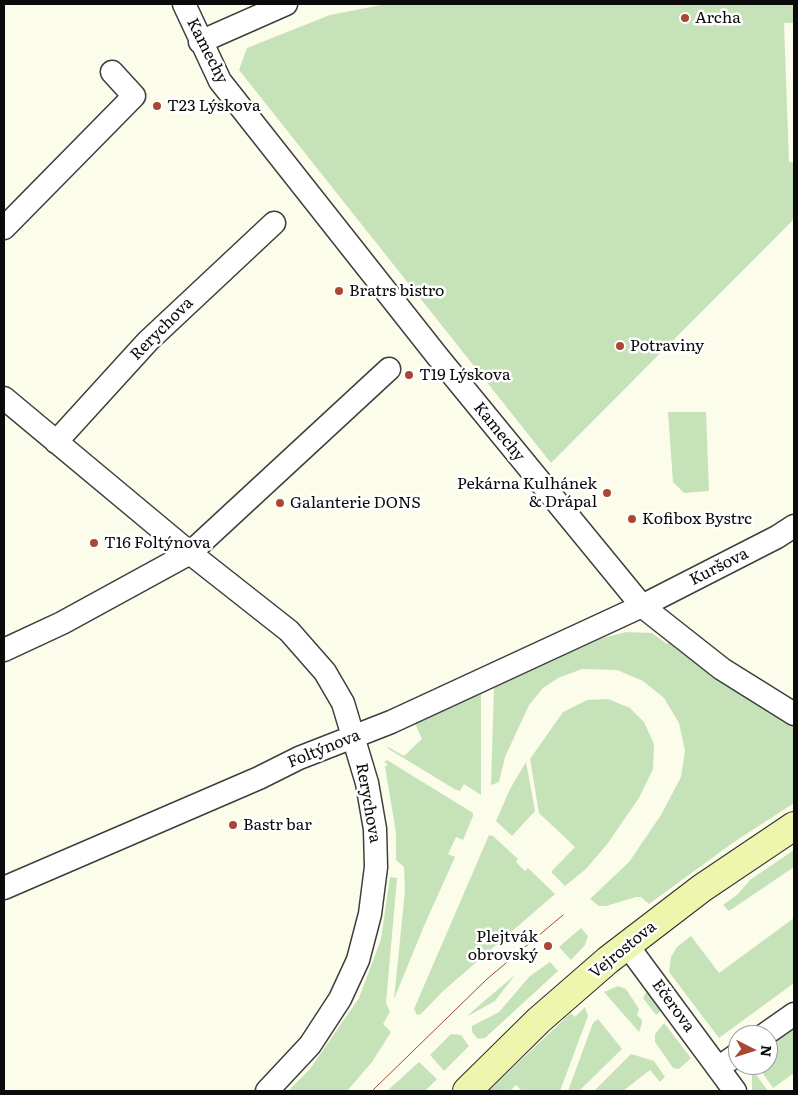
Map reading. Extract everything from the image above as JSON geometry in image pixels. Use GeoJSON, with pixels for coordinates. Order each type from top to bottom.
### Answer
{"type":"FeatureCollection","features":[{"type":"Feature","properties":{"kind":"street","name":"Kamechy"},"geometry":{"type":"LineString","coordinates":[[184,4],[200,42],[220,81],[438,357],[642,606],[722,669],[794,714]]}},
{"type":"Feature","properties":{"kind":"street"},"geometry":{"type":"LineString","coordinates":[[200,42],[286,4]]}},
{"type":"Feature","properties":{"kind":"street"},"geometry":{"type":"LineString","coordinates":[[4,228],[134,96],[112,72]]}},
{"type":"Feature","properties":{"kind":"street","name":"Rerychova"},"geometry":{"type":"LineString","coordinates":[[56,442],[148,341],[274,223]]}},
{"type":"Feature","properties":{"kind":"street"},"geometry":{"type":"LineString","coordinates":[[4,650],[62,623],[190,553],[389,369]]}},
{"type":"Feature","properties":{"kind":"street","name":"Rerychova"},"geometry":{"type":"LineString","coordinates":[[4,398],[190,553],[288,631],[325,672],[343,703],[355,737],[367,783],[377,849],[374,890],[365,937],[350,981],[331,1015],[299,1059],[268,1091]]}},
{"type":"Feature","properties":{"kind":"street","name":"Kuršova"},"geometry":{"type":"LineString","coordinates":[[642,606],[777,537],[794,526]]}},
{"type":"Feature","properties":{"kind":"street","name":"Foltýnova"},"geometry":{"type":"LineString","coordinates":[[4,888],[299,758],[355,737],[642,606]]}},
{"type":"Feature","properties":{"kind":"street","name":"Vejrostova"},"geometry":{"type":"LineString","coordinates":[[467,1091],[539,1020],[627,945],[702,888],[794,826]]}},
{"type":"Feature","properties":{"kind":"street","name":"Ečerova"},"geometry":{"type":"LineString","coordinates":[[627,945],[735,1091]]}},
{"type":"Feature","properties":{"kind":"street"},"geometry":{"type":"LineString","coordinates":[[778,1025],[794,1014]]}},
{"type":"Feature","properties":{"kind":"street"},"geometry":{"type":"LineString","coordinates":[[718,1068],[728,1061]]}},
{"type":"Feature","properties":{"kind":"green space"},"geometry":{"type":"Polygon","coordinates":[[[386,4],[794,4],[794,23],[784,23],[789,162],[794,162],[794,219],[551,463],[239,70],[247,48],[330,15],[386,4]]]}},
{"type":"Feature","properties":{"kind":"green space"},"geometry":{"type":"Polygon","coordinates":[[[668,412],[706,412],[709,491],[684,493],[673,482],[668,412]]]}},
{"type":"Feature","properties":{"kind":"green space"},"geometry":{"type":"Polygon","coordinates":[[[626,632],[652,633],[667,644],[671,640],[794,724],[794,803],[734,842],[649,904],[641,897],[636,897],[606,906],[599,906],[590,899],[629,862],[661,815],[681,777],[685,751],[679,723],[664,698],[643,681],[617,670],[582,669],[558,678],[543,688],[529,705],[505,757],[499,782],[491,785],[494,688],[603,638],[626,632]]]}},
{"type":"Feature","properties":{"kind":"green space"},"geometry":{"type":"Polygon","coordinates":[[[481,693],[481,795],[464,784],[460,791],[456,790],[387,748],[404,756],[422,739],[415,723],[481,693]]]}},
{"type":"Feature","properties":{"kind":"green space"},"geometry":{"type":"Polygon","coordinates":[[[608,699],[630,708],[644,722],[654,744],[653,769],[639,798],[608,843],[586,869],[565,886],[551,872],[575,847],[539,813],[530,759],[563,712],[587,700],[608,699]]]}},
{"type":"Feature","properties":{"kind":"green space"},"geometry":{"type":"Polygon","coordinates":[[[387,760],[473,813],[463,840],[456,837],[448,854],[455,857],[394,999],[405,891],[404,867],[396,860],[396,833],[385,767],[388,764],[384,762],[387,760]]]}},
{"type":"Feature","properties":{"kind":"green space"},"geometry":{"type":"Polygon","coordinates":[[[526,762],[535,811],[512,836],[496,821],[510,789],[526,762]]]}},
{"type":"Feature","properties":{"kind":"green space"},"geometry":{"type":"Polygon","coordinates":[[[489,835],[493,836],[518,859],[516,862],[525,871],[528,868],[555,894],[442,992],[421,1014],[417,1015],[414,1009],[489,835]]]}},
{"type":"Feature","properties":{"kind":"green space"},"geometry":{"type":"Polygon","coordinates":[[[794,850],[794,867],[729,911],[723,905],[737,895],[750,880],[794,850]]]}},
{"type":"Feature","properties":{"kind":"green space"},"geometry":{"type":"Polygon","coordinates":[[[390,877],[397,878],[386,1003],[390,1012],[383,1024],[391,1032],[372,1062],[347,1091],[288,1091],[310,1069],[359,998],[381,939],[390,877]]]}},
{"type":"Feature","properties":{"kind":"green space"},"geometry":{"type":"Polygon","coordinates":[[[794,918],[794,983],[737,1025],[728,1025],[728,1031],[719,1038],[669,972],[671,957],[677,947],[691,936],[719,973],[794,918]]]}},
{"type":"Feature","properties":{"kind":"green space"},"geometry":{"type":"Polygon","coordinates":[[[581,928],[588,936],[585,945],[571,960],[559,947],[581,928]]]}},
{"type":"Feature","properties":{"kind":"green space"},"geometry":{"type":"Polygon","coordinates":[[[550,962],[558,971],[485,1038],[478,1039],[472,1032],[472,1026],[499,1012],[530,976],[550,962]]]}},
{"type":"Feature","properties":{"kind":"green space"},"geometry":{"type":"Polygon","coordinates":[[[515,975],[495,1001],[466,1017],[483,1002],[515,975]]]}},
{"type":"Feature","properties":{"kind":"green space"},"geometry":{"type":"Polygon","coordinates":[[[618,986],[626,989],[639,1009],[637,1015],[642,1020],[642,1023],[639,1032],[604,992],[618,986]]]}},
{"type":"Feature","properties":{"kind":"green space"},"geometry":{"type":"Polygon","coordinates":[[[647,991],[662,1010],[656,1015],[643,998],[647,991]]]}},
{"type":"Feature","properties":{"kind":"green space"},"geometry":{"type":"Polygon","coordinates":[[[585,1007],[588,1016],[560,1091],[522,1091],[516,1085],[510,1091],[488,1091],[571,1013],[575,1017],[585,1007]]]}},
{"type":"Feature","properties":{"kind":"green space"},"geometry":{"type":"Polygon","coordinates":[[[598,1019],[622,1049],[579,1091],[568,1091],[593,1023],[598,1019]]]}},
{"type":"Feature","properties":{"kind":"green space"},"geometry":{"type":"Polygon","coordinates":[[[664,1023],[691,1058],[679,1069],[673,1068],[655,1042],[655,1034],[664,1023]]]}},
{"type":"Feature","properties":{"kind":"green space"},"geometry":{"type":"Polygon","coordinates":[[[794,1025],[794,1073],[773,1088],[764,1075],[778,1075],[778,1037],[794,1025]]]}},
{"type":"Feature","properties":{"kind":"green space"},"geometry":{"type":"Polygon","coordinates":[[[451,1034],[461,1035],[469,1046],[444,1071],[430,1055],[451,1034]]]}},
{"type":"Feature","properties":{"kind":"green space"},"geometry":{"type":"Polygon","coordinates":[[[631,1054],[654,1061],[665,1077],[660,1082],[650,1070],[623,1091],[594,1091],[631,1054]]]}},
{"type":"Feature","properties":{"kind":"green space"},"geometry":{"type":"Polygon","coordinates":[[[419,1062],[437,1079],[425,1091],[387,1091],[419,1062]]]}},
{"type":"Feature","properties":{"kind":"green space"},"geometry":{"type":"Polygon","coordinates":[[[752,1075],[756,1075],[768,1091],[752,1091],[752,1075]]]}},
{"type":"Feature","properties":{"kind":"tram line"},"geometry":{"type":"LineString","coordinates":[[372,1091],[487,979],[563,915]]}},
{"type":"Feature","properties":{"kind":"place","name":"Archa"},"geometry":{"type":"Point","coordinates":[685,18]}},
{"type":"Feature","properties":{"kind":"place","name":"T23 Lýskova"},"geometry":{"type":"Point","coordinates":[157,106]}},
{"type":"Feature","properties":{"kind":"place","name":"Bratrs bistro"},"geometry":{"type":"Point","coordinates":[339,291]}},
{"type":"Feature","properties":{"kind":"place","name":"Potraviny"},"geometry":{"type":"Point","coordinates":[620,346]}},
{"type":"Feature","properties":{"kind":"place","name":"T19 Lýskova"},"geometry":{"type":"Point","coordinates":[409,375]}},
{"type":"Feature","properties":{"kind":"place","name":"Pekárna Kulhánek & Drápal"},"geometry":{"type":"Point","coordinates":[607,493]}},
{"type":"Feature","properties":{"kind":"place","name":"Galanterie DONS"},"geometry":{"type":"Point","coordinates":[280,503]}},
{"type":"Feature","properties":{"kind":"place","name":"Kofibox Bystrc"},"geometry":{"type":"Point","coordinates":[632,519]}},
{"type":"Feature","properties":{"kind":"place","name":"T16 Foltýnova"},"geometry":{"type":"Point","coordinates":[94,543]}},
{"type":"Feature","properties":{"kind":"place","name":"Bastr bar"},"geometry":{"type":"Point","coordinates":[233,825]}},
{"type":"Feature","properties":{"kind":"place","name":"Plejtvák obrovský"},"geometry":{"type":"Point","coordinates":[548,946]}}]}
